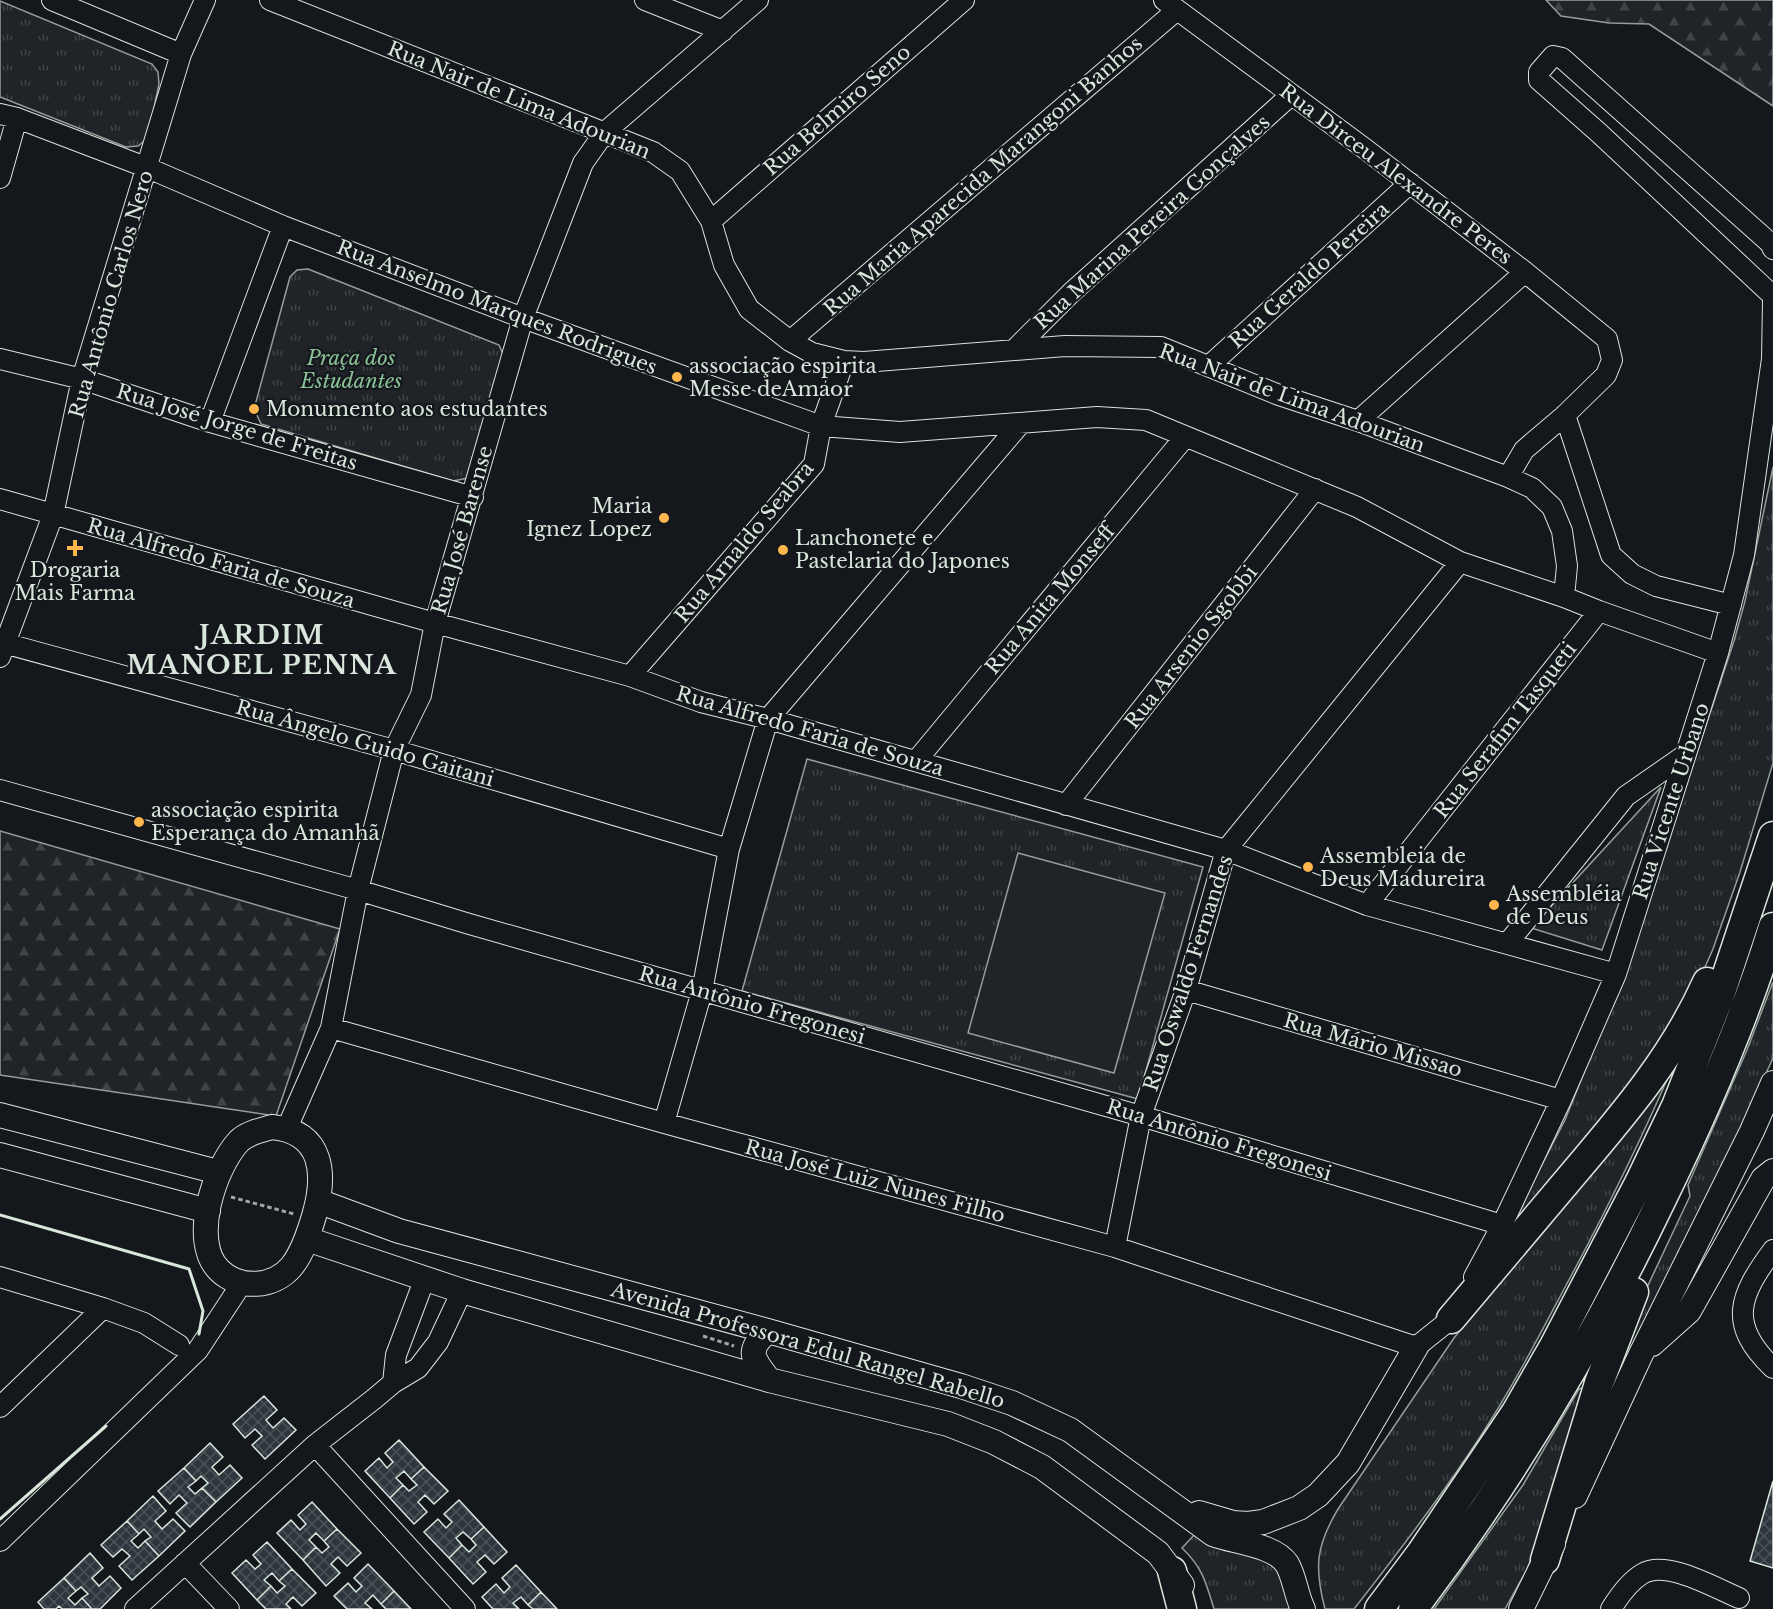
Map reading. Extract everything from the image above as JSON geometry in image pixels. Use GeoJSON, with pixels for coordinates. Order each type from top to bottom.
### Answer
{"type":"FeatureCollection","features":[{"type":"Feature","properties":{"kind":"highway"},"geometry":{"type":"LineString","coordinates":[[1450,1319],[1615,1125],[1675,1044],[1696,1007],[1773,834]]}},
{"type":"Feature","properties":{"kind":"highway"},"geometry":{"type":"LineString","coordinates":[[1379,1609],[1421,1553],[1516,1412],[1554,1346],[1639,1184],[1676,1106],[1719,998],[1773,834]]}},
{"type":"Feature","properties":{"kind":"highway"},"geometry":{"type":"LineString","coordinates":[[1545,1560],[1595,1394],[1614,1341],[1664,1223],[1773,927]]}},
{"type":"Feature","properties":{"kind":"highway"},"geometry":{"type":"LineString","coordinates":[[1413,1609],[1497,1491],[1580,1356],[1640,1245],[1713,1093]]}},
{"type":"Feature","properties":{"kind":"highway"},"geometry":{"type":"LineString","coordinates":[[1172,1570],[1182,1609]]}},
{"type":"Feature","properties":{"kind":"main road"},"geometry":{"type":"LineString","coordinates":[[1521,1609],[1641,1354],[1752,1131],[1773,1083]]}},
{"type":"Feature","properties":{"kind":"main road"},"geometry":{"type":"LineString","coordinates":[[0,1115],[218,1172]]}},
{"type":"Feature","properties":{"kind":"main road"},"geometry":{"type":"LineString","coordinates":[[272,1126],[287,1128],[308,1141],[318,1161],[321,1180],[318,1201],[307,1239],[291,1267],[274,1279],[259,1285],[229,1279],[217,1268],[208,1252],[206,1232],[208,1211],[218,1172],[240,1139],[272,1126]]}},
{"type":"Feature","properties":{"kind":"main road"},"geometry":{"type":"LineString","coordinates":[[0,1155],[208,1211]]}},
{"type":"Feature","properties":{"kind":"main road"},"geometry":{"type":"LineString","coordinates":[[1641,1354],[1689,1311],[1763,1179],[1773,1171]]}},
{"type":"Feature","properties":{"kind":"main road","name":"Avenida Professora Edul Rangel Rabello"},"geometry":{"type":"LineString","coordinates":[[318,1201],[399,1231],[768,1331],[962,1386],[1012,1403],[1070,1430],[1213,1534],[1232,1541],[1265,1548],[1276,1554],[1286,1563],[1303,1609]]}},
{"type":"Feature","properties":{"kind":"main road","name":"Avenida Professora Edul Rangel Rabello"},"geometry":{"type":"LineString","coordinates":[[307,1239],[462,1291],[768,1380],[948,1424],[994,1442],[1042,1467],[1158,1553],[1183,1586],[1193,1609]]}},
{"type":"Feature","properties":{"kind":"main road"},"geometry":{"type":"LineString","coordinates":[[768,1331],[758,1341],[753,1351],[755,1361],[768,1380]]}},
{"type":"Feature","properties":{"kind":"main road"},"geometry":{"type":"LineString","coordinates":[[1168,1503],[1233,1523],[1248,1524],[1299,1508],[1318,1495],[1348,1463],[1416,1347]]}},
{"type":"Feature","properties":{"kind":"street"},"geometry":{"type":"LineString","coordinates":[[52,0],[181,54]]}},
{"type":"Feature","properties":{"kind":"street","name":"Rua Antônio Carlos Nero"},"geometry":{"type":"LineString","coordinates":[[1,648],[53,515],[82,379],[181,54],[205,0]]}},
{"type":"Feature","properties":{"kind":"street","name":"Rua Nair de Lima Adourian"},"geometry":{"type":"LineString","coordinates":[[270,0],[653,152],[680,171],[711,221],[724,265],[749,309],[790,342],[812,353],[844,361],[864,362],[1065,346],[1161,347],[1279,395],[1358,421],[1532,488],[1552,507],[1562,531],[1567,566],[1564,597]]}},
{"type":"Feature","properties":{"kind":"street"},"geometry":{"type":"LineString","coordinates":[[645,0],[723,31]]}},
{"type":"Feature","properties":{"kind":"street","name":"Rua José Barense"},"geometry":{"type":"LineString","coordinates":[[287,1128],[331,1028],[358,890],[394,750],[421,695],[435,623],[523,318],[584,163],[605,132],[758,0]]}},
{"type":"Feature","properties":{"kind":"street","name":"Rua Belmiro Seno"},"geometry":{"type":"LineString","coordinates":[[711,221],[964,0]]}},
{"type":"Feature","properties":{"kind":"street","name":"Rua Dirceu Alexandre Peres"},"geometry":{"type":"LineString","coordinates":[[1170,5],[1410,183],[1607,339],[1612,360],[1606,375],[1566,415]]}},
{"type":"Feature","properties":{"kind":"street","name":"Rua Maria Aparecida Marangoni Banhos"},"geometry":{"type":"LineString","coordinates":[[790,342],[1170,5]]}},
{"type":"Feature","properties":{"kind":"street"},"geometry":{"type":"LineString","coordinates":[[1773,249],[1770,243],[1562,58],[1552,56],[1539,72],[1539,80],[1599,133],[1773,298]]}},
{"type":"Feature","properties":{"kind":"street","name":"Rua Marina Pereira Gonçalves"},"geometry":{"type":"LineString","coordinates":[[1014,350],[1071,293],[1291,95]]}},
{"type":"Feature","properties":{"kind":"street"},"geometry":{"type":"LineString","coordinates":[[0,178],[8,116]]}},
{"type":"Feature","properties":{"kind":"street","name":"Rua Anselmo Marques Rodrigues"},"geometry":{"type":"LineString","coordinates":[[8,116],[148,168],[283,226],[523,318],[821,426],[900,432],[1097,417],[1146,420],[1357,507],[1460,562],[1718,653]]}},
{"type":"Feature","properties":{"kind":"street","name":"Rua Geraldo Pereira"},"geometry":{"type":"LineString","coordinates":[[1209,366],[1410,183]]}},
{"type":"Feature","properties":{"kind":"street"},"geometry":{"type":"LineString","coordinates":[[210,422],[283,226]]}},
{"type":"Feature","properties":{"kind":"street"},"geometry":{"type":"LineString","coordinates":[[1358,421],[1525,272]]}},
{"type":"Feature","properties":{"kind":"street","name":"Rua Vicente Urbano"},"geometry":{"type":"LineString","coordinates":[[1450,1319],[1502,1225],[1561,1100],[1616,974],[1718,653],[1744,555],[1772,360],[1773,298]]}},
{"type":"Feature","properties":{"kind":"street","name":"Rua José Jorge de Freitas"},"geometry":{"type":"LineString","coordinates":[[0,359],[82,379],[210,422],[473,497]]}},
{"type":"Feature","properties":{"kind":"street","name":"Rua Arnaldo Seabra"},"geometry":{"type":"LineString","coordinates":[[630,676],[814,464],[821,426],[844,361]]}},
{"type":"Feature","properties":{"kind":"street"},"geometry":{"type":"LineString","coordinates":[[1508,477],[1524,450],[1566,415],[1611,555],[1632,574],[1656,586],[1731,604]]}},
{"type":"Feature","properties":{"kind":"street"},"geometry":{"type":"LineString","coordinates":[[664,1123],[702,991],[729,849],[768,719],[1022,423]]}},
{"type":"Feature","properties":{"kind":"street","name":"Rua Anita Monseff"},"geometry":{"type":"LineString","coordinates":[[916,761],[1185,437]]}},
{"type":"Feature","properties":{"kind":"street","name":"Rua Arsenio Sgobbi"},"geometry":{"type":"LineString","coordinates":[[1066,805],[1315,489]]}},
{"type":"Feature","properties":{"kind":"street","name":"Rua Alfredo Faria de Souza"},"geometry":{"type":"LineString","coordinates":[[0,499],[630,676],[701,702],[768,719],[1226,850],[1367,905],[1616,974]]}},
{"type":"Feature","properties":{"kind":"street","name":"Rua Oswaldo Fernandes"},"geometry":{"type":"LineString","coordinates":[[1115,1247],[1141,1116],[1186,990],[1226,850],[1460,562]]}},
{"type":"Feature","properties":{"kind":"street","name":"Rua Serafim Tasqueti"},"geometry":{"type":"LineString","coordinates":[[1367,905],[1599,611]]}},
{"type":"Feature","properties":{"kind":"street","name":"Rua Ângelo Guido Gaitani"},"geometry":{"type":"LineString","coordinates":[[1,648],[394,750],[729,849]]}},
{"type":"Feature","properties":{"kind":"street"},"geometry":{"type":"LineString","coordinates":[[1507,944],[1626,796],[1685,755]]}},
{"type":"Feature","properties":{"kind":"street","name":"Rua Antônio Fregonesi"},"geometry":{"type":"LineString","coordinates":[[0,790],[358,890],[1141,1116],[1502,1225]]}},
{"type":"Feature","properties":{"kind":"street","name":"Rua Mário Missao"},"geometry":{"type":"LineString","coordinates":[[1186,990],[1561,1100]]}},
{"type":"Feature","properties":{"kind":"street","name":"Rua José Luiz Nunes Filho"},"geometry":{"type":"LineString","coordinates":[[331,1028],[664,1123],[1115,1247],[1416,1347]]}},
{"type":"Feature","properties":{"kind":"street"},"geometry":{"type":"LineString","coordinates":[[1773,1250],[1745,1292],[1742,1322],[1757,1352],[1773,1368]]}},
{"type":"Feature","properties":{"kind":"street"},"geometry":{"type":"LineString","coordinates":[[0,1277],[103,1308],[144,1323],[179,1345]]}},
{"type":"Feature","properties":{"kind":"street"},"geometry":{"type":"LineString","coordinates":[[393,1383],[396,1355],[425,1278]]}},
{"type":"Feature","properties":{"kind":"street"},"geometry":{"type":"LineString","coordinates":[[0,1541],[198,1350],[242,1283]]}},
{"type":"Feature","properties":{"kind":"street"},"geometry":{"type":"LineString","coordinates":[[135,1609],[315,1445],[393,1383],[418,1368],[438,1342],[462,1291]]}},
{"type":"Feature","properties":{"kind":"street"},"geometry":{"type":"LineString","coordinates":[[0,1407],[103,1308]]}},
{"type":"Feature","properties":{"kind":"street"},"geometry":{"type":"LineString","coordinates":[[1416,1347],[1450,1319]]}},
{"type":"Feature","properties":{"kind":"street"},"geometry":{"type":"LineString","coordinates":[[396,1355],[422,1362]]}},
{"type":"Feature","properties":{"kind":"street"},"geometry":{"type":"LineString","coordinates":[[315,1445],[465,1609]]}},
{"type":"Feature","properties":{"kind":"street"},"geometry":{"type":"LineString","coordinates":[[185,1563],[229,1609]]}},
{"type":"Feature","properties":{"kind":"street"},"geometry":{"type":"LineString","coordinates":[[1611,1609],[1624,1590],[1643,1573],[1660,1569],[1678,1572],[1739,1598]]}},
{"type":"Feature","properties":{"kind":"green space"},"geometry":{"type":"Polygon","coordinates":[[[1546,0],[1773,0],[1773,106],[1649,24],[1609,23],[1561,16],[1546,0]]]}},
{"type":"Feature","properties":{"kind":"green space"},"geometry":{"type":"Polygon","coordinates":[[[0,1],[152,64],[158,72],[159,84],[148,138],[138,146],[126,147],[0,97],[0,1]]]}},
{"type":"Feature","properties":{"kind":"green space","name":"Praça dos Estudantes"},"geometry":{"type":"Polygon","coordinates":[[[308,269],[499,345],[503,354],[468,478],[453,481],[261,424],[254,409],[290,277],[297,270],[308,269]]]}},
{"type":"Feature","properties":{"kind":"green space"},"geometry":{"type":"Polygon","coordinates":[[[1773,467],[1773,763],[1740,872],[1713,949],[1694,992],[1651,1063],[1502,1242],[1565,1120],[1624,973],[1734,641],[1745,601],[1773,467]]]}},
{"type":"Feature","properties":{"kind":"green space"},"geometry":{"type":"Polygon","coordinates":[[[807,759],[1203,867],[1138,1099],[742,991],[807,759]]]}},
{"type":"Feature","properties":{"kind":"green space"},"geometry":{"type":"Polygon","coordinates":[[[1661,787],[1602,950],[1531,928],[1661,787]]]}},
{"type":"Feature","properties":{"kind":"green space"},"geometry":{"type":"Polygon","coordinates":[[[0,831],[340,929],[276,1116],[0,1075],[0,831]]]}},
{"type":"Feature","properties":{"kind":"green space"},"geometry":{"type":"Polygon","coordinates":[[[1018,853],[1165,893],[1114,1073],[968,1033],[1018,853]]]}},
{"type":"Feature","properties":{"kind":"green space"},"geometry":{"type":"Polygon","coordinates":[[[1773,982],[1773,1058],[1593,1448],[1634,1315],[1690,1196],[1688,1185],[1747,1050],[1773,982]]]}},
{"type":"Feature","properties":{"kind":"green space"},"geometry":{"type":"Polygon","coordinates":[[[1673,1066],[1634,1152],[1592,1235],[1523,1365],[1491,1419],[1435,1503],[1354,1609],[1325,1609],[1319,1581],[1319,1557],[1325,1534],[1338,1509],[1454,1338],[1673,1066]]]}},
{"type":"Feature","properties":{"kind":"green space"},"geometry":{"type":"Polygon","coordinates":[[[1590,1386],[1537,1545],[1505,1609],[1434,1609],[1523,1485],[1579,1389],[1590,1386]]]}},
{"type":"Feature","properties":{"kind":"green space"},"geometry":{"type":"Polygon","coordinates":[[[1194,1535],[1274,1564],[1299,1609],[1214,1609],[1199,1569],[1182,1548],[1194,1535]]]}},
{"type":"Feature","properties":{"kind":"building"},"geometry":{"type":"Polygon","coordinates":[[[264,1396],[277,1410],[266,1420],[273,1428],[284,1418],[296,1430],[265,1459],[252,1445],[262,1436],[255,1429],[245,1438],[233,1424],[264,1396]]]}},
{"type":"Feature","properties":{"kind":"building"},"geometry":{"type":"Polygon","coordinates":[[[399,1440],[424,1467],[411,1479],[404,1471],[396,1478],[403,1485],[390,1498],[365,1471],[379,1458],[387,1468],[393,1462],[385,1453],[399,1440]]]}},
{"type":"Feature","properties":{"kind":"building"},"geometry":{"type":"Polygon","coordinates":[[[210,1443],[223,1457],[212,1467],[219,1475],[230,1465],[242,1478],[216,1502],[202,1488],[208,1483],[201,1476],[196,1481],[184,1468],[210,1443]]]}},
{"type":"Feature","properties":{"kind":"building"},"geometry":{"type":"Polygon","coordinates":[[[424,1467],[448,1491],[434,1504],[425,1495],[418,1502],[427,1512],[414,1524],[390,1498],[403,1485],[409,1491],[417,1485],[411,1479],[424,1467]]]}},
{"type":"Feature","properties":{"kind":"building"},"geometry":{"type":"Polygon","coordinates":[[[184,1468],[196,1481],[188,1487],[195,1494],[202,1488],[216,1502],[190,1527],[176,1513],[187,1503],[179,1495],[170,1504],[158,1491],[184,1468]]]}},
{"type":"Feature","properties":{"kind":"building"},"geometry":{"type":"Polygon","coordinates":[[[1773,1481],[1773,1568],[1750,1561],[1773,1481]]]}},
{"type":"Feature","properties":{"kind":"building"},"geometry":{"type":"Polygon","coordinates":[[[153,1496],[166,1511],[155,1521],[162,1529],[173,1519],[185,1531],[159,1556],[145,1541],[151,1537],[144,1529],[139,1534],[127,1521],[153,1496]]]}},
{"type":"Feature","properties":{"kind":"building"},"geometry":{"type":"Polygon","coordinates":[[[459,1500],[484,1527],[471,1539],[463,1532],[456,1538],[462,1545],[449,1558],[424,1532],[438,1519],[446,1528],[452,1522],[444,1514],[459,1500]]]}},
{"type":"Feature","properties":{"kind":"building"},"geometry":{"type":"Polygon","coordinates":[[[312,1502],[337,1529],[324,1541],[316,1533],[309,1540],[316,1547],[303,1560],[277,1533],[291,1520],[300,1530],[306,1524],[298,1515],[312,1502]]]}},
{"type":"Feature","properties":{"kind":"building"},"geometry":{"type":"Polygon","coordinates":[[[127,1521],[139,1534],[131,1541],[138,1548],[145,1541],[159,1556],[132,1580],[119,1566],[130,1556],[122,1549],[113,1557],[101,1545],[127,1521]]]}},
{"type":"Feature","properties":{"kind":"building"},"geometry":{"type":"Polygon","coordinates":[[[484,1527],[507,1552],[494,1564],[485,1555],[477,1562],[486,1572],[473,1584],[449,1558],[462,1545],[469,1552],[476,1545],[471,1539],[484,1527]]]}},
{"type":"Feature","properties":{"kind":"building"},"geometry":{"type":"Polygon","coordinates":[[[337,1529],[361,1553],[347,1566],[338,1557],[331,1564],[340,1573],[326,1586],[303,1560],[316,1547],[322,1553],[329,1547],[324,1541],[337,1529]]]}},
{"type":"Feature","properties":{"kind":"building"},"geometry":{"type":"Polygon","coordinates":[[[267,1542],[292,1569],[279,1581],[272,1573],[264,1580],[271,1586],[257,1600],[232,1573],[246,1560],[255,1569],[261,1564],[253,1555],[267,1542]]]}},
{"type":"Feature","properties":{"kind":"building"},"geometry":{"type":"Polygon","coordinates":[[[90,1553],[103,1568],[92,1578],[99,1586],[110,1576],[121,1588],[100,1609],[92,1609],[82,1598],[88,1594],[81,1587],[76,1591],[64,1578],[90,1553]]]}},
{"type":"Feature","properties":{"kind":"building"},"geometry":{"type":"Polygon","coordinates":[[[368,1564],[394,1591],[381,1604],[373,1595],[365,1603],[372,1609],[347,1609],[334,1596],[348,1583],[356,1592],[362,1586],[354,1578],[368,1564]]]}},
{"type":"Feature","properties":{"kind":"building"},"geometry":{"type":"Polygon","coordinates":[[[516,1565],[541,1592],[528,1605],[521,1597],[513,1603],[519,1609],[493,1609],[482,1597],[496,1584],[504,1593],[510,1587],[502,1578],[516,1565]]]}},
{"type":"Feature","properties":{"kind":"building"},"geometry":{"type":"Polygon","coordinates":[[[292,1569],[316,1593],[302,1606],[293,1597],[286,1604],[291,1609],[266,1609],[257,1600],[271,1586],[277,1593],[285,1586],[279,1581],[292,1569]]]}},
{"type":"Feature","properties":{"kind":"building"},"geometry":{"type":"Polygon","coordinates":[[[64,1578],[76,1591],[68,1598],[75,1605],[82,1598],[92,1609],[62,1609],[59,1606],[56,1609],[44,1609],[38,1602],[64,1578]]]}},
{"type":"Feature","properties":{"kind":"building"},"geometry":{"type":"Polygon","coordinates":[[[394,1591],[411,1609],[386,1609],[381,1604],[394,1591]]]}},
{"type":"Feature","properties":{"kind":"building"},"geometry":{"type":"Polygon","coordinates":[[[541,1592],[557,1609],[533,1609],[528,1605],[541,1592]]]}},
{"type":"Feature","properties":{"kind":"wall"},"geometry":{"type":"LineString","coordinates":[[0,1215],[189,1269],[203,1311],[199,1334]]}},
{"type":"Feature","properties":{"kind":"wall"},"geometry":{"type":"LineString","coordinates":[[0,1519],[106,1426]]}},
{"type":"Feature","properties":{"kind":"place","name":"associação espirita Messe deAmaor"},"geometry":{"type":"Point","coordinates":[677,377]}},
{"type":"Feature","properties":{"kind":"place","name":"Monumento aos estudantes"},"geometry":{"type":"Point","coordinates":[254,409]}},
{"type":"Feature","properties":{"kind":"place","name":"Maria Ignez Lopez"},"geometry":{"type":"Point","coordinates":[664,518]}},
{"type":"Feature","properties":{"kind":"place","name":"Drogaria Mais Farma"},"geometry":{"type":"Point","coordinates":[75,548]}},
{"type":"Feature","properties":{"kind":"place","name":"Lanchonete e Pastelaria do Japones"},"geometry":{"type":"Point","coordinates":[783,550]}},
{"type":"Feature","properties":{"kind":"place","name":"associação espirita Esperança do Amanhã"},"geometry":{"type":"Point","coordinates":[139,822]}},
{"type":"Feature","properties":{"kind":"place","name":"Assembleia de Deus Madureira"},"geometry":{"type":"Point","coordinates":[1308,867]}},
{"type":"Feature","properties":{"kind":"place","name":"Assembléia de Deus"},"geometry":{"type":"Point","coordinates":[1494,905]}},
{"type":"Feature","properties":{"kind":"district","name":"JARDIM MANOEL PENNA"},"geometry":{"type":"Point","coordinates":[262,650]}}]}
